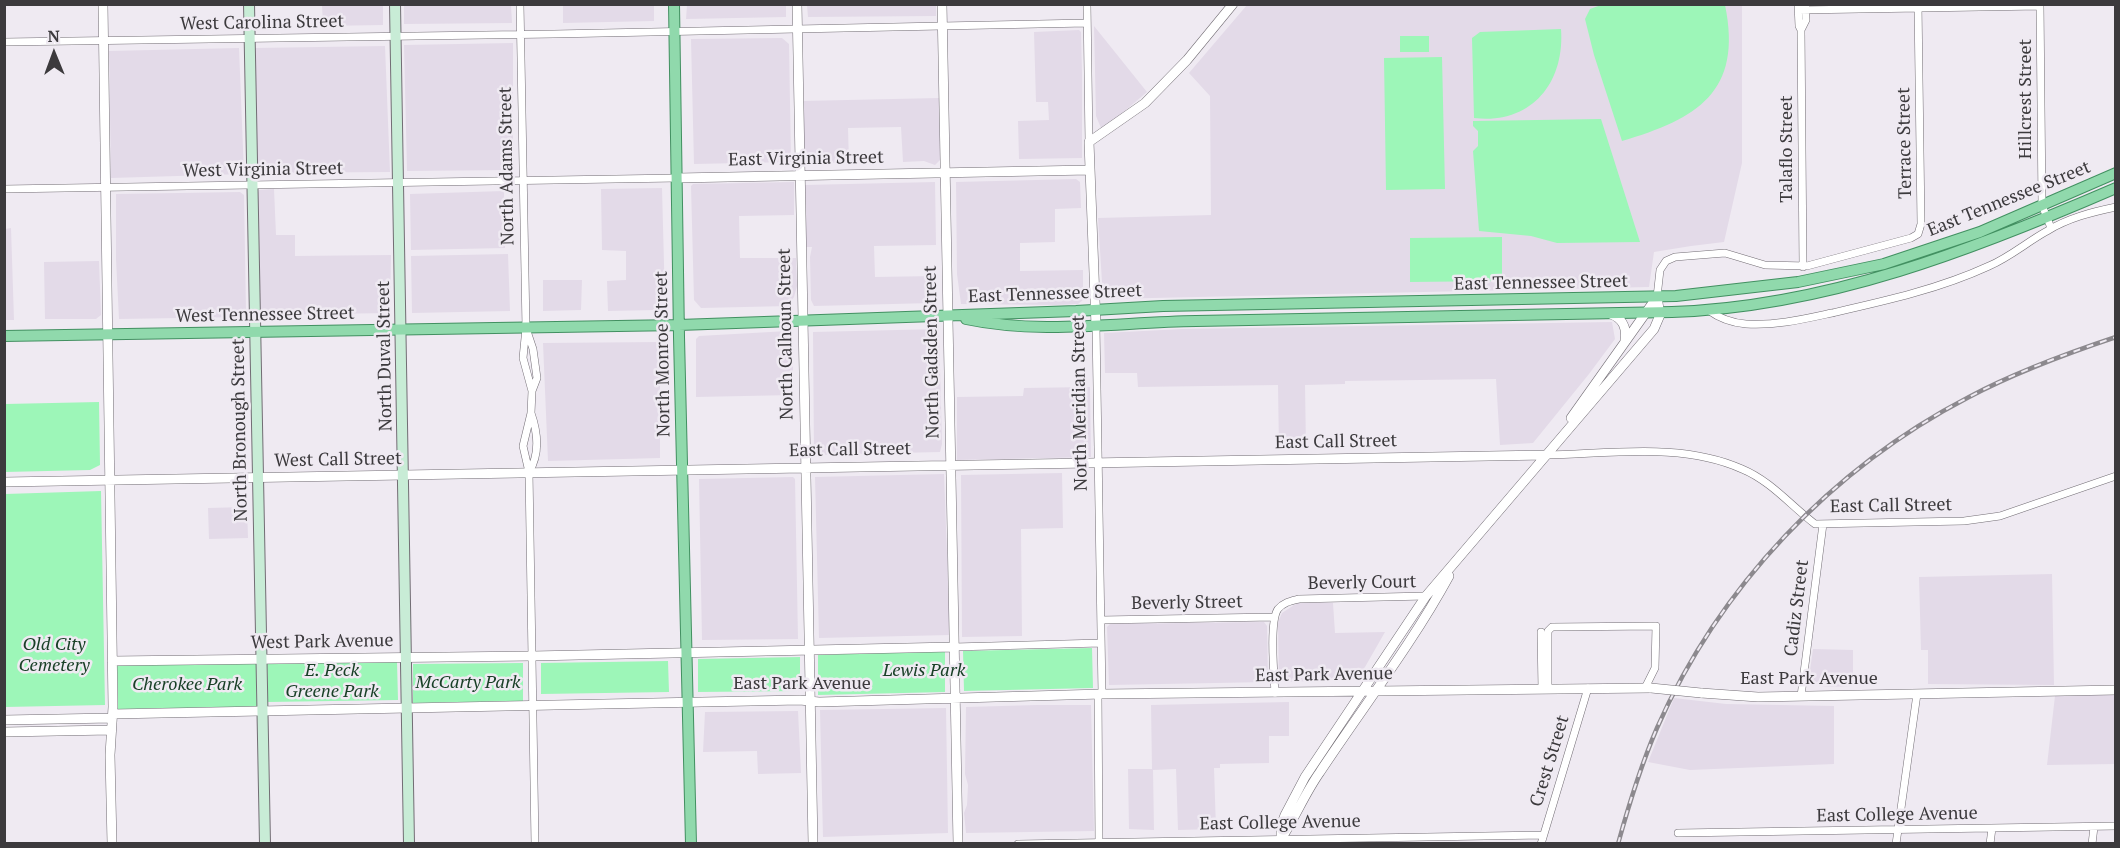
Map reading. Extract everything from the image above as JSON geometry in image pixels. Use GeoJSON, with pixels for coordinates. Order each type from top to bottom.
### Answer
{"type":"FeatureCollection","features":[{"type":"Feature","properties":{"kind":"main road","name":"North Bronough Street"},"geometry":{"type":"LineString","coordinates":[[249,4],[265,843]]}},
{"type":"Feature","properties":{"kind":"main road","name":"North Duval Street"},"geometry":{"type":"LineString","coordinates":[[395,4],[409,843]]}},
{"type":"Feature","properties":{"kind":"main road","name":"North Monroe Street"},"geometry":{"type":"LineString","coordinates":[[674,4],[691,843]]}},
{"type":"Feature","properties":{"kind":"main road","name":"East Tennessee Street"},"geometry":{"type":"LineString","coordinates":[[526,328],[803,321],[1223,305],[1657,297],[1756,288],[1862,269],[1946,244],[2115,173]]}},
{"type":"Feature","properties":{"kind":"main road","name":"East Tennessee Street"},"geometry":{"type":"LineString","coordinates":[[948,315],[984,323],[1007,325],[1096,326],[1223,320],[1708,310],[1790,298],[1882,276],[2049,223],[2079,210],[2115,188]]}},
{"type":"Feature","properties":{"kind":"main road"},"geometry":{"type":"LineString","coordinates":[[2070,193],[2079,210]]}},
{"type":"Feature","properties":{"kind":"main road"},"geometry":{"type":"LineString","coordinates":[[1390,302],[1390,317]]}},
{"type":"Feature","properties":{"kind":"main road"},"geometry":{"type":"LineString","coordinates":[[1223,305],[1223,320]]}},
{"type":"Feature","properties":{"kind":"main road","name":"West Tennessee Street"},"geometry":{"type":"LineString","coordinates":[[4,336],[526,328]]}},
{"type":"Feature","properties":{"kind":"street"},"geometry":{"type":"LineString","coordinates":[[103,4],[113,716],[110,755],[112,843]]}},
{"type":"Feature","properties":{"kind":"street","name":"North Adams Street"},"geometry":{"type":"LineString","coordinates":[[520,4],[526,328],[523,358],[532,391],[531,413],[523,446],[529,472],[535,843]]}},
{"type":"Feature","properties":{"kind":"street","name":"North Calhoun Street"},"geometry":{"type":"LineString","coordinates":[[797,4],[813,843]]}},
{"type":"Feature","properties":{"kind":"street","name":"North Gadsden Street"},"geometry":{"type":"LineString","coordinates":[[942,4],[958,843]]}},
{"type":"Feature","properties":{"kind":"street","name":"North Meridian Street"},"geometry":{"type":"LineString","coordinates":[[1087,4],[1101,620],[1099,843]]}},
{"type":"Feature","properties":{"kind":"street"},"geometry":{"type":"LineString","coordinates":[[1089,141],[1145,103],[1187,60],[1233,4]]}},
{"type":"Feature","properties":{"kind":"street"},"geometry":{"type":"LineString","coordinates":[[1803,7],[2040,5]]}},
{"type":"Feature","properties":{"kind":"street","name":"Hillcrest Street"},"geometry":{"type":"LineString","coordinates":[[2040,5],[2042,205],[2049,223]]}},
{"type":"Feature","properties":{"kind":"street","name":"Terrace Street"},"geometry":{"type":"LineString","coordinates":[[1657,297],[1658,277],[1662,266],[1667,260],[1677,256],[1725,253],[1765,265],[1803,267],[1900,242],[1920,232],[1918,6]]}},
{"type":"Feature","properties":{"kind":"street","name":"Talaflo Street"},"geometry":{"type":"LineString","coordinates":[[1803,7],[1798,20],[1801,30],[1803,267]]}},
{"type":"Feature","properties":{"kind":"street","name":"West Carolina Street"},"geometry":{"type":"LineString","coordinates":[[4,42],[520,35],[1087,23]]}},
{"type":"Feature","properties":{"kind":"street","name":"East Virginia Street"},"geometry":{"type":"LineString","coordinates":[[522,180],[1090,170]]}},
{"type":"Feature","properties":{"kind":"street","name":"West Virginia Street"},"geometry":{"type":"LineString","coordinates":[[4,189],[522,180]]}},
{"type":"Feature","properties":{"kind":"street"},"geometry":{"type":"LineString","coordinates":[[2079,210],[2115,207]]}},
{"type":"Feature","properties":{"kind":"street","name":"East Tennessee Street"},"geometry":{"type":"LineString","coordinates":[[1708,310],[1728,320],[1745,324],[1760,324],[1793,321],[1877,303],[1952,281],[1985,268],[2014,253],[2049,223]]}},
{"type":"Feature","properties":{"kind":"street"},"geometry":{"type":"LineString","coordinates":[[1280,841],[1284,817],[1295,793],[1360,692],[1426,597],[1512,493],[1654,329],[1660,312],[1657,297]]}},
{"type":"Feature","properties":{"kind":"street"},"geometry":{"type":"LineString","coordinates":[[1546,455],[1657,297]]}},
{"type":"Feature","properties":{"kind":"street"},"geometry":{"type":"LineString","coordinates":[[1609,313],[1617,316],[1623,322],[1626,330],[1625,342]]}},
{"type":"Feature","properties":{"kind":"street","name":"North Adams Street"},"geometry":{"type":"LineString","coordinates":[[526,328],[536,366],[537,378],[532,391]]}},
{"type":"Feature","properties":{"kind":"street","name":"North Adams Street"},"geometry":{"type":"LineString","coordinates":[[529,472],[535,461],[537,444],[537,429],[531,413]]}},
{"type":"Feature","properties":{"kind":"street","name":"East Call Street"},"geometry":{"type":"LineString","coordinates":[[529,472],[1659,452],[1709,457],[1743,469],[1769,484],[1815,524],[1988,519],[2115,477]]}},
{"type":"Feature","properties":{"kind":"street","name":"West Call Street"},"geometry":{"type":"LineString","coordinates":[[4,482],[529,472]]}},
{"type":"Feature","properties":{"kind":"street","name":"Cadiz Street"},"geometry":{"type":"LineString","coordinates":[[1801,696],[1823,524]]}},
{"type":"Feature","properties":{"kind":"street"},"geometry":{"type":"LineString","coordinates":[[1280,841],[1312,783],[1430,608],[1456,563]]}},
{"type":"Feature","properties":{"kind":"street","name":"Beverly Court"},"geometry":{"type":"LineString","coordinates":[[1274,617],[1284,604],[1299,600],[1426,597]]}},
{"type":"Feature","properties":{"kind":"street"},"geometry":{"type":"LineString","coordinates":[[1274,617],[1275,693]]}},
{"type":"Feature","properties":{"kind":"street","name":"Beverly Street"},"geometry":{"type":"LineString","coordinates":[[1101,620],[1274,617]]}},
{"type":"Feature","properties":{"kind":"street"},"geometry":{"type":"LineString","coordinates":[[1545,689],[1548,631],[1552,627],[1656,626],[1655,668],[1648,688]]}},
{"type":"Feature","properties":{"kind":"street"},"geometry":{"type":"LineString","coordinates":[[1541,632],[1545,689]]}},
{"type":"Feature","properties":{"kind":"street","name":"East Park Avenue"},"geometry":{"type":"LineString","coordinates":[[532,656],[1101,643]]}},
{"type":"Feature","properties":{"kind":"street","name":"West Park Avenue"},"geometry":{"type":"LineString","coordinates":[[112,661],[532,656]]}},
{"type":"Feature","properties":{"kind":"street","name":"East Park Avenue"},"geometry":{"type":"LineString","coordinates":[[532,706],[810,700],[819,702],[1100,694],[1588,688],[1648,688],[1758,697],[2115,690]]}},
{"type":"Feature","properties":{"kind":"street","name":"Crest Street"},"geometry":{"type":"LineString","coordinates":[[1541,843],[1588,688]]}},
{"type":"Feature","properties":{"kind":"street"},"geometry":{"type":"LineString","coordinates":[[1896,843],[1917,694]]}},
{"type":"Feature","properties":{"kind":"street"},"geometry":{"type":"LineString","coordinates":[[4,720],[532,706]]}},
{"type":"Feature","properties":{"kind":"street"},"geometry":{"type":"LineString","coordinates":[[50,719],[51,732]]}},
{"type":"Feature","properties":{"kind":"street"},"geometry":{"type":"LineString","coordinates":[[4,732],[111,730]]}},
{"type":"Feature","properties":{"kind":"street","name":"East College Avenue"},"geometry":{"type":"LineString","coordinates":[[1678,833],[2115,826]]}},
{"type":"Feature","properties":{"kind":"street"},"geometry":{"type":"LineString","coordinates":[[2092,843],[2094,827]]}},
{"type":"Feature","properties":{"kind":"street"},"geometry":{"type":"LineString","coordinates":[[1990,843],[1992,828]]}},
{"type":"Feature","properties":{"kind":"street","name":"East College Avenue"},"geometry":{"type":"LineString","coordinates":[[1018,843],[1280,841],[1543,835]]}},
{"type":"Feature","properties":{"kind":"shaded area"},"geometry":{"type":"Polygon","coordinates":[[[322,5],[383,5],[383,25],[323,26],[322,5]]]}},
{"type":"Feature","properties":{"kind":"shaded area"},"geometry":{"type":"Polygon","coordinates":[[[404,5],[511,5],[512,23],[404,24],[404,5]]]}},
{"type":"Feature","properties":{"kind":"shaded area"},"geometry":{"type":"Polygon","coordinates":[[[563,5],[654,5],[654,21],[563,23],[563,5]]]}},
{"type":"Feature","properties":{"kind":"shaded area"},"geometry":{"type":"Polygon","coordinates":[[[687,5],[786,5],[786,17],[686,19],[687,5]]]}},
{"type":"Feature","properties":{"kind":"shaded area"},"geometry":{"type":"Polygon","coordinates":[[[807,5],[936,5],[936,16],[808,17],[807,5]]]}},
{"type":"Feature","properties":{"kind":"shaded area"},"geometry":{"type":"Polygon","coordinates":[[[1247,5],[1742,5],[1742,163],[1724,242],[1654,252],[1649,287],[1107,299],[1102,282],[1098,218],[1211,215],[1210,96],[1189,73],[1247,5]]]}},
{"type":"Feature","properties":{"kind":"shaded area"},"geometry":{"type":"Polygon","coordinates":[[[1094,26],[1147,92],[1107,126],[1101,128],[1096,116],[1094,26]]]}},
{"type":"Feature","properties":{"kind":"shaded area"},"geometry":{"type":"Polygon","coordinates":[[[1079,30],[1081,32],[1082,73],[1082,158],[1019,159],[1018,121],[1049,120],[1048,102],[1036,102],[1034,32],[1079,30]]]}},
{"type":"Feature","properties":{"kind":"shaded area"},"geometry":{"type":"Polygon","coordinates":[[[782,38],[789,44],[791,162],[694,164],[691,39],[782,38]]]}},
{"type":"Feature","properties":{"kind":"shaded area"},"geometry":{"type":"Polygon","coordinates":[[[513,43],[513,168],[509,170],[407,171],[404,45],[513,43]]]}},
{"type":"Feature","properties":{"kind":"shaded area"},"geometry":{"type":"Polygon","coordinates":[[[385,46],[390,172],[257,173],[255,48],[385,46]]]}},
{"type":"Feature","properties":{"kind":"shaded area"},"geometry":{"type":"Polygon","coordinates":[[[239,48],[244,174],[111,178],[109,51],[239,48]]]}},
{"type":"Feature","properties":{"kind":"shaded area"},"geometry":{"type":"Polygon","coordinates":[[[939,98],[940,160],[935,165],[924,161],[903,162],[901,127],[848,128],[849,163],[806,163],[803,160],[802,101],[939,98]]]}},
{"type":"Feature","properties":{"kind":"shaded area"},"geometry":{"type":"Polygon","coordinates":[[[1076,179],[1080,182],[1081,208],[1055,209],[1055,242],[1020,243],[1020,271],[1083,270],[1083,300],[1078,304],[1055,305],[961,304],[957,274],[956,182],[1076,179]]]}},
{"type":"Feature","properties":{"kind":"shaded area"},"geometry":{"type":"Polygon","coordinates":[[[794,182],[794,215],[739,216],[740,258],[796,258],[797,286],[788,306],[701,308],[694,300],[691,186],[693,184],[794,182]]]}},
{"type":"Feature","properties":{"kind":"shaded area"},"geometry":{"type":"Polygon","coordinates":[[[935,182],[936,245],[874,246],[875,277],[936,276],[937,301],[814,306],[811,300],[810,257],[812,247],[806,247],[805,185],[935,182]]]}},
{"type":"Feature","properties":{"kind":"shaded area"},"geometry":{"type":"Polygon","coordinates":[[[662,188],[665,302],[656,310],[608,311],[607,281],[626,280],[626,251],[602,250],[601,189],[662,188]]]}},
{"type":"Feature","properties":{"kind":"shaded area"},"geometry":{"type":"Polygon","coordinates":[[[274,189],[276,235],[295,235],[295,256],[391,255],[390,313],[261,315],[257,196],[259,190],[274,189]]]}},
{"type":"Feature","properties":{"kind":"shaded area"},"geometry":{"type":"Polygon","coordinates":[[[504,191],[505,248],[411,250],[410,194],[504,191]]]}},
{"type":"Feature","properties":{"kind":"shaded area"},"geometry":{"type":"Polygon","coordinates":[[[240,192],[244,195],[246,312],[241,317],[119,319],[116,194],[240,192]]]}},
{"type":"Feature","properties":{"kind":"shaded area"},"geometry":{"type":"Polygon","coordinates":[[[11,228],[14,320],[5,320],[5,229],[11,228]]]}},
{"type":"Feature","properties":{"kind":"shaded area"},"geometry":{"type":"Polygon","coordinates":[[[508,254],[510,311],[412,313],[411,256],[508,254]]]}},
{"type":"Feature","properties":{"kind":"shaded area"},"geometry":{"type":"Polygon","coordinates":[[[99,261],[101,315],[96,319],[45,319],[44,262],[99,261]]]}},
{"type":"Feature","properties":{"kind":"shaded area"},"geometry":{"type":"Polygon","coordinates":[[[543,280],[582,280],[581,310],[543,311],[543,280]]]}},
{"type":"Feature","properties":{"kind":"shaded area"},"geometry":{"type":"Polygon","coordinates":[[[1612,322],[1615,339],[1533,443],[1500,445],[1496,379],[1345,381],[1345,384],[1305,385],[1306,449],[1279,449],[1278,385],[1138,387],[1137,373],[1105,373],[1104,333],[1182,329],[1612,322]]]}},
{"type":"Feature","properties":{"kind":"shaded area"},"geometry":{"type":"Polygon","coordinates":[[[939,329],[942,444],[940,452],[814,455],[813,332],[939,329]]]}},
{"type":"Feature","properties":{"kind":"shaded area"},"geometry":{"type":"Polygon","coordinates":[[[788,331],[793,334],[793,395],[696,397],[696,339],[699,336],[788,331]]]}},
{"type":"Feature","properties":{"kind":"shaded area"},"geometry":{"type":"Polygon","coordinates":[[[660,342],[660,458],[548,461],[543,343],[660,342]]]}},
{"type":"Feature","properties":{"kind":"shaded area"},"geometry":{"type":"Polygon","coordinates":[[[1090,387],[1091,457],[957,460],[957,397],[1023,396],[1024,388],[1090,387]]]}},
{"type":"Feature","properties":{"kind":"shaded area"},"geometry":{"type":"Polygon","coordinates":[[[1062,473],[1063,528],[1021,529],[1022,636],[962,637],[961,475],[1062,473]]]}},
{"type":"Feature","properties":{"kind":"shaded area"},"geometry":{"type":"Polygon","coordinates":[[[944,474],[950,635],[819,638],[815,477],[944,474]]]}},
{"type":"Feature","properties":{"kind":"shaded area"},"geometry":{"type":"Polygon","coordinates":[[[793,477],[795,479],[798,639],[702,640],[699,479],[793,477]]]}},
{"type":"Feature","properties":{"kind":"shaded area"},"geometry":{"type":"Polygon","coordinates":[[[247,507],[248,538],[209,539],[208,508],[247,507]]]}},
{"type":"Feature","properties":{"kind":"shaded area"},"geometry":{"type":"Polygon","coordinates":[[[2052,574],[2054,685],[1928,684],[1928,650],[1921,650],[1919,577],[2052,574]]]}},
{"type":"Feature","properties":{"kind":"shaded area"},"geometry":{"type":"Polygon","coordinates":[[[1297,603],[1333,603],[1335,633],[1385,632],[1361,674],[1355,680],[1279,682],[1278,622],[1282,613],[1297,603]]]}},
{"type":"Feature","properties":{"kind":"shaded area"},"geometry":{"type":"Polygon","coordinates":[[[1264,622],[1267,626],[1268,682],[1109,685],[1107,627],[1110,624],[1264,622]]]}},
{"type":"Feature","properties":{"kind":"shaded area"},"geometry":{"type":"Polygon","coordinates":[[[1813,649],[1853,650],[1853,686],[1828,687],[1808,684],[1813,649]]]}},
{"type":"Feature","properties":{"kind":"shaded area"},"geometry":{"type":"Polygon","coordinates":[[[2115,694],[2115,764],[2047,765],[2055,696],[2115,694]]]}},
{"type":"Feature","properties":{"kind":"shaded area"},"geometry":{"type":"Polygon","coordinates":[[[1674,698],[1726,704],[1834,706],[1834,764],[1690,770],[1648,762],[1674,698]]]}},
{"type":"Feature","properties":{"kind":"shaded area"},"geometry":{"type":"Polygon","coordinates":[[[1289,702],[1289,736],[1269,736],[1269,763],[1220,764],[1220,768],[1214,768],[1216,829],[1178,830],[1176,769],[1153,770],[1154,830],[1129,829],[1128,769],[1152,769],[1151,705],[1289,702]]]}},
{"type":"Feature","properties":{"kind":"shaded area"},"geometry":{"type":"Polygon","coordinates":[[[1091,705],[1094,831],[966,833],[964,813],[967,805],[968,785],[965,774],[966,707],[1091,705]]]}},
{"type":"Feature","properties":{"kind":"shaded area"},"geometry":{"type":"Polygon","coordinates":[[[946,708],[948,833],[823,837],[820,710],[946,708]]]}},
{"type":"Feature","properties":{"kind":"shaded area"},"geometry":{"type":"Polygon","coordinates":[[[798,711],[801,773],[758,774],[757,751],[703,752],[705,712],[798,711]]]}},
{"type":"Feature","properties":{"kind":"green space"},"geometry":{"type":"Polygon","coordinates":[[[1601,5],[1725,5],[1729,35],[1727,60],[1720,80],[1708,97],[1692,111],[1672,123],[1622,141],[1594,55],[1585,19],[1590,9],[1601,5]]]}},
{"type":"Feature","properties":{"kind":"green space"},"geometry":{"type":"Polygon","coordinates":[[[1561,29],[1561,49],[1557,67],[1550,83],[1540,96],[1528,107],[1512,115],[1474,118],[1472,38],[1480,32],[1561,29]]]}},
{"type":"Feature","properties":{"kind":"green space"},"geometry":{"type":"Polygon","coordinates":[[[1400,36],[1429,36],[1429,52],[1400,52],[1400,36]]]}},
{"type":"Feature","properties":{"kind":"green space"},"geometry":{"type":"Polygon","coordinates":[[[1442,57],[1445,189],[1386,190],[1384,58],[1442,57]]]}},
{"type":"Feature","properties":{"kind":"green space"},"geometry":{"type":"Polygon","coordinates":[[[1601,119],[1640,242],[1557,243],[1531,236],[1479,231],[1473,151],[1478,146],[1478,131],[1473,126],[1473,121],[1601,119]]]}},
{"type":"Feature","properties":{"kind":"green space"},"geometry":{"type":"Polygon","coordinates":[[[1502,237],[1502,281],[1410,282],[1410,238],[1502,237]]]}},
{"type":"Feature","properties":{"kind":"green space"},"geometry":{"type":"Polygon","coordinates":[[[99,402],[100,465],[90,470],[5,472],[5,404],[99,402]]]}},
{"type":"Feature","properties":{"kind":"green space","name":"Old City Cemetery"},"geometry":{"type":"Polygon","coordinates":[[[101,491],[105,705],[5,707],[5,494],[101,491]]]}},
{"type":"Feature","properties":{"kind":"green space"},"geometry":{"type":"Polygon","coordinates":[[[1092,648],[1093,688],[964,691],[963,651],[1092,648]]]}},
{"type":"Feature","properties":{"kind":"green space","name":"Lewis Park"},"geometry":{"type":"Polygon","coordinates":[[[945,650],[945,692],[818,695],[818,655],[945,650]]]}},
{"type":"Feature","properties":{"kind":"green space"},"geometry":{"type":"Polygon","coordinates":[[[800,657],[800,691],[698,692],[698,659],[800,657]]]}},
{"type":"Feature","properties":{"kind":"green space","name":"E. Peck Greene Park"},"geometry":{"type":"Polygon","coordinates":[[[397,661],[398,700],[268,702],[267,663],[397,661]]]}},
{"type":"Feature","properties":{"kind":"green space"},"geometry":{"type":"Polygon","coordinates":[[[668,661],[669,692],[541,694],[541,663],[668,661]]]}},
{"type":"Feature","properties":{"kind":"green space","name":"Cherokee Park"},"geometry":{"type":"Polygon","coordinates":[[[256,662],[257,707],[118,709],[117,664],[256,662]]]}},
{"type":"Feature","properties":{"kind":"green space","name":"McCarty Park"},"geometry":{"type":"Polygon","coordinates":[[[523,663],[523,701],[413,703],[413,664],[523,663]]]}},
{"type":"Feature","properties":{"kind":"railway"},"geometry":{"type":"LineString","coordinates":[[1618,844],[1646,756],[1683,676],[1713,627],[1747,580],[1785,536],[1826,496],[1871,459],[1919,426],[2005,379],[2116,337]]}}]}
